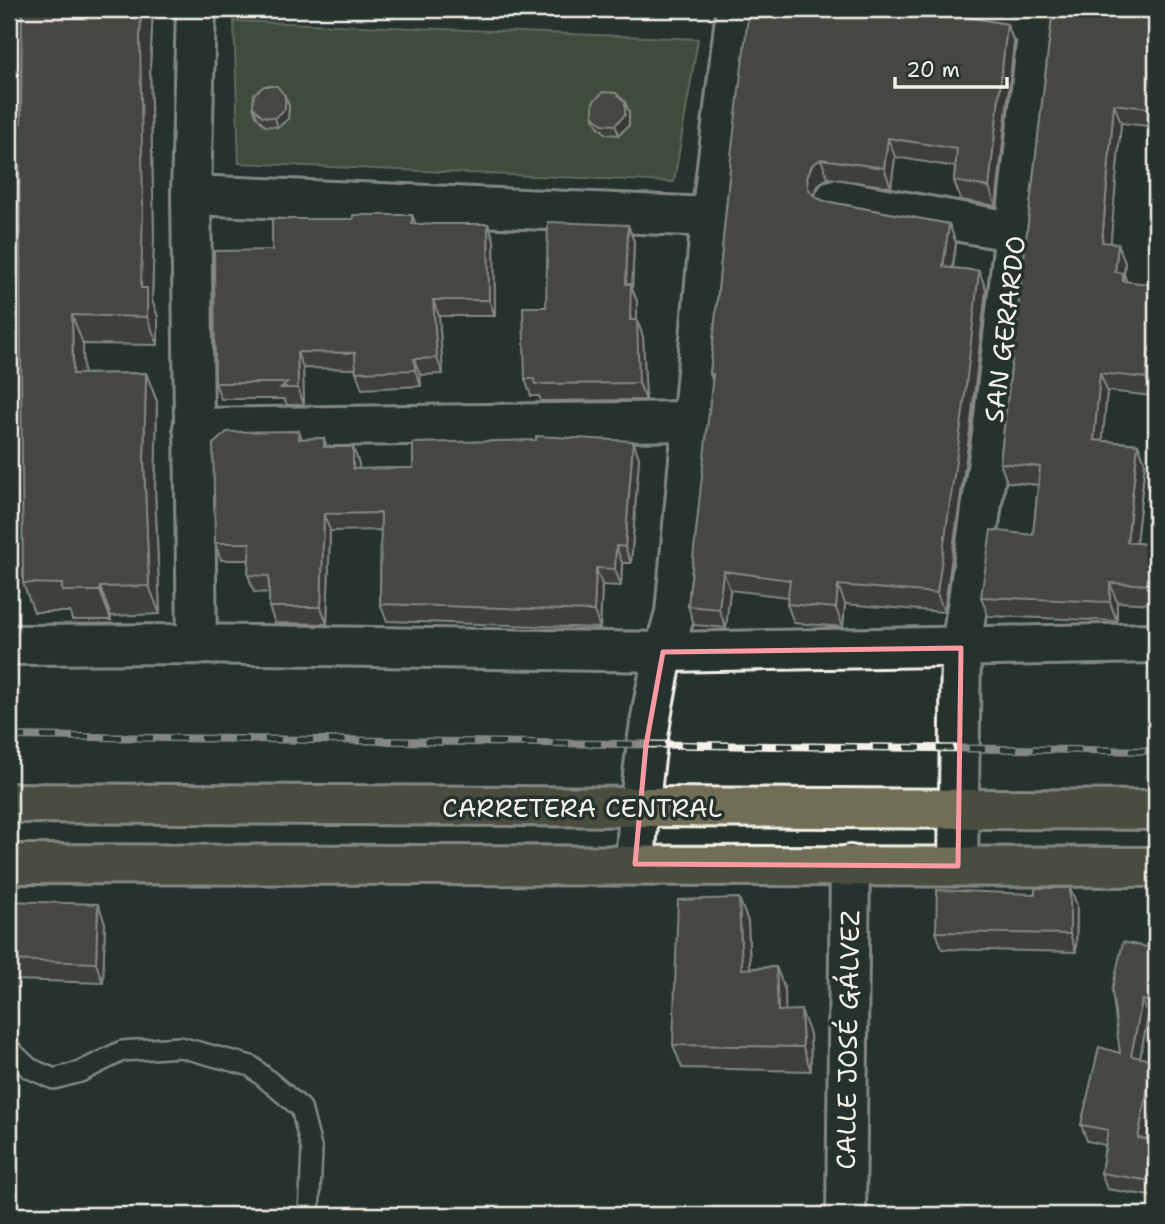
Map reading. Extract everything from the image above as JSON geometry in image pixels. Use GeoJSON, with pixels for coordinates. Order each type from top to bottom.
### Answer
{"type":"FeatureCollection","features":[{"type":"Feature","properties":{"kind":"highway","name":"CARRETERA CENTRAL"},"geometry":{"type":"LineString","coordinates":[[9,803],[639,809],[1156,810]]}},
{"type":"Feature","properties":{"kind":"highway"},"geometry":{"type":"LineString","coordinates":[[9,864],[1156,867]]}},
{"type":"Feature","properties":{"kind":"street"},"geometry":{"type":"LineString","coordinates":[[196,9],[191,195],[197,644]]}},
{"type":"Feature","properties":{"kind":"street"},"geometry":{"type":"LineString","coordinates":[[635,864],[646,745],[663,652],[675,613],[711,217],[736,9]]}},
{"type":"Feature","properties":{"kind":"street"},"geometry":{"type":"LineString","coordinates":[[950,9],[1039,17]]}},
{"type":"Feature","properties":{"kind":"street","name":"SAN GERARDO"},"geometry":{"type":"LineString","coordinates":[[958,866],[961,809],[961,648],[992,434],[1039,17]]}},
{"type":"Feature","properties":{"kind":"street"},"geometry":{"type":"LineString","coordinates":[[191,195],[711,217]]}},
{"type":"Feature","properties":{"kind":"street"},"geometry":{"type":"LineString","coordinates":[[835,199],[1016,232]]}},
{"type":"Feature","properties":{"kind":"street"},"geometry":{"type":"LineString","coordinates":[[193,428],[692,421]]}},
{"type":"Feature","properties":{"kind":"street"},"geometry":{"type":"LineString","coordinates":[[9,645],[197,644],[663,652],[1156,643]]}},
{"type":"Feature","properties":{"kind":"street","name":"CALLE JOSÉ GÁLVEZ"},"geometry":{"type":"LineString","coordinates":[[846,1215],[850,865]]}},
{"type":"Feature","properties":{"kind":"lane"},"geometry":{"type":"LineString","coordinates":[[9,1049],[29,1068],[54,1079],[80,1072],[122,1051],[180,1046],[251,1066],[300,1108],[312,1151],[309,1215]]}},
{"type":"Feature","properties":{"kind":"highlighted area"},"geometry":{"type":"Polygon","coordinates":[[[961,648],[958,866],[635,864],[646,745],[663,652],[961,648]]]}},
{"type":"Feature","properties":{"kind":"green space"},"geometry":{"type":"Polygon","coordinates":[[[234,21],[698,39],[674,182],[239,163],[234,21]]]}},
{"type":"Feature","properties":{"kind":"building"},"geometry":{"type":"Polygon","coordinates":[[[22,9],[141,9],[141,288],[147,288],[147,317],[72,315],[73,374],[146,373],[144,460],[149,586],[100,587],[100,591],[62,591],[62,584],[23,583],[19,123],[22,9]]]}},
{"type":"Feature","properties":{"kind":"building"},"geometry":{"type":"Polygon","coordinates":[[[749,9],[933,9],[1007,24],[989,187],[954,181],[957,149],[888,138],[884,168],[821,159],[812,165],[807,177],[808,188],[815,197],[824,201],[949,224],[943,267],[979,271],[963,412],[937,593],[838,585],[836,608],[787,604],[790,580],[723,571],[719,609],[688,606],[713,374],[710,374],[732,148],[749,9]]]}},
{"type":"Feature","properties":{"kind":"building"},"geometry":{"type":"Polygon","coordinates":[[[1053,9],[1156,9],[1156,109],[1114,104],[1102,242],[1118,244],[1115,272],[1123,273],[1123,281],[1156,285],[1156,347],[1149,347],[1146,378],[1100,373],[1094,440],[1138,444],[1127,542],[1156,545],[1156,585],[1110,583],[1110,602],[981,597],[991,530],[1033,535],[1040,467],[1000,463],[1053,9]]]}},
{"type":"Feature","properties":{"kind":"building"},"geometry":{"type":"Polygon","coordinates":[[[264,86],[277,86],[285,96],[285,109],[275,118],[262,116],[253,107],[254,94],[264,86]]]}},
{"type":"Feature","properties":{"kind":"building"},"geometry":{"type":"Polygon","coordinates":[[[603,92],[616,93],[625,102],[625,115],[615,125],[602,124],[593,115],[593,102],[603,92]]]}},
{"type":"Feature","properties":{"kind":"building"},"geometry":{"type":"Polygon","coordinates":[[[353,215],[412,215],[412,224],[488,224],[489,300],[433,300],[437,358],[414,359],[415,370],[356,372],[355,353],[297,352],[298,388],[281,388],[287,383],[215,383],[214,251],[272,250],[272,219],[353,219],[353,215]]]}},
{"type":"Feature","properties":{"kind":"building"},"geometry":{"type":"Polygon","coordinates":[[[548,222],[628,225],[626,284],[631,284],[630,320],[637,320],[639,383],[535,384],[534,379],[525,379],[523,307],[546,307],[548,222]]]}},
{"type":"Feature","properties":{"kind":"building"},"geometry":{"type":"Polygon","coordinates":[[[299,431],[299,439],[324,438],[324,447],[353,447],[353,469],[413,468],[413,443],[536,440],[536,436],[633,441],[625,547],[616,546],[615,569],[596,568],[594,611],[380,604],[381,513],[324,514],[321,607],[269,607],[269,576],[248,575],[250,543],[215,543],[213,444],[227,432],[299,431]]]}},
{"type":"Feature","properties":{"kind":"building"},"geometry":{"type":"Polygon","coordinates":[[[1035,888],[1070,888],[1070,934],[936,932],[937,890],[1035,894],[1035,888]]]}},
{"type":"Feature","properties":{"kind":"building"},"geometry":{"type":"Polygon","coordinates":[[[739,898],[742,969],[776,967],[778,1011],[801,1010],[803,1047],[673,1045],[678,900],[739,898]]]}},
{"type":"Feature","properties":{"kind":"building"},"geometry":{"type":"Polygon","coordinates":[[[9,901],[98,904],[96,963],[9,960],[9,901]]]}},
{"type":"Feature","properties":{"kind":"building"},"geometry":{"type":"Polygon","coordinates":[[[1123,942],[1156,949],[1156,1003],[1142,1000],[1131,1056],[1153,1060],[1138,1138],[1156,1141],[1151,1181],[1101,1173],[1108,1130],[1081,1125],[1099,1047],[1120,1053],[1112,990],[1123,942]]]}},
{"type":"Feature","properties":{"kind":"railway"},"geometry":{"type":"LineString","coordinates":[[9,736],[1156,751]]}}]}
